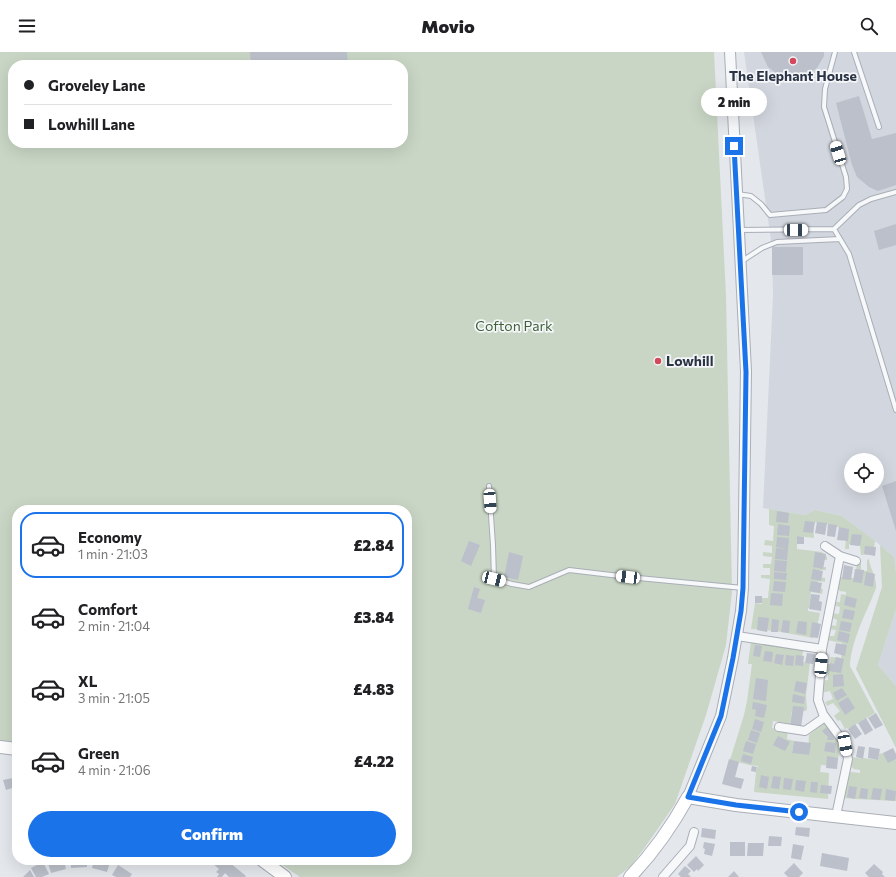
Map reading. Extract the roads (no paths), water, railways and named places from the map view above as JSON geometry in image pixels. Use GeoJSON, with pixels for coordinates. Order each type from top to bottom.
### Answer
{"type":"FeatureCollection","features":[{"type":"Feature","properties":{"kind":"main road"},"geometry":{"type":"LineString","coordinates":[[0,747],[12,748]]}},
{"type":"Feature","properties":{"kind":"main road"},"geometry":{"type":"LineString","coordinates":[[630,877],[661,842],[688,797],[736,805],[896,823]]}},
{"type":"Feature","properties":{"kind":"main road"},"geometry":{"type":"LineString","coordinates":[[269,865],[285,877]]}},
{"type":"Feature","properties":{"kind":"street"},"geometry":{"type":"LineString","coordinates":[[688,797],[721,716],[737,636],[743,588],[746,372],[730,52]]}},
{"type":"Feature","properties":{"kind":"street"},"geometry":{"type":"LineString","coordinates":[[825,546],[840,556],[856,561]]}},
{"type":"Feature","properties":{"kind":"street"},"geometry":{"type":"LineString","coordinates":[[836,816],[848,759],[845,744],[823,714],[818,700],[822,649],[840,556]]}},
{"type":"Feature","properties":{"kind":"street"},"geometry":{"type":"LineString","coordinates":[[737,636],[822,649]]}},
{"type":"Feature","properties":{"kind":"street"},"geometry":{"type":"LineString","coordinates":[[779,726],[805,732],[826,717]]}},
{"type":"Feature","properties":{"kind":"street"},"geometry":{"type":"LineString","coordinates":[[665,876],[690,846],[694,832]]}},
{"type":"Feature","properties":{"kind":"lane"},"geometry":{"type":"LineString","coordinates":[[736,194],[752,196],[770,215],[826,210],[843,197],[847,189],[846,177],[824,107],[825,89],[835,52]]}},
{"type":"Feature","properties":{"kind":"lane"},"geometry":{"type":"LineString","coordinates":[[854,52],[878,127]]}},
{"type":"Feature","properties":{"kind":"lane"},"geometry":{"type":"LineString","coordinates":[[738,230],[834,229],[859,205],[871,199],[896,192]]}},
{"type":"Feature","properties":{"kind":"lane"},"geometry":{"type":"LineString","coordinates":[[834,229],[849,254],[896,410]]}},
{"type":"Feature","properties":{"kind":"lane"},"geometry":{"type":"LineString","coordinates":[[740,262],[762,248],[777,242],[840,239]]}},
{"type":"Feature","properties":{"kind":"lane"},"geometry":{"type":"LineString","coordinates":[[490,486],[494,545],[494,579],[529,587],[569,570],[743,588]]}},
{"type":"Feature","properties":{"kind":"place","name":"The Elephant House"},"geometry":{"type":"Point","coordinates":[793,61]}},
{"type":"Feature","properties":{"kind":"place","name":"Lowhill"},"geometry":{"type":"Point","coordinates":[658,361]}},
{"type":"Feature","properties":{"kind":"park label","name":"Cofton Park"},"geometry":{"type":"Point","coordinates":[514,326]}}]}
